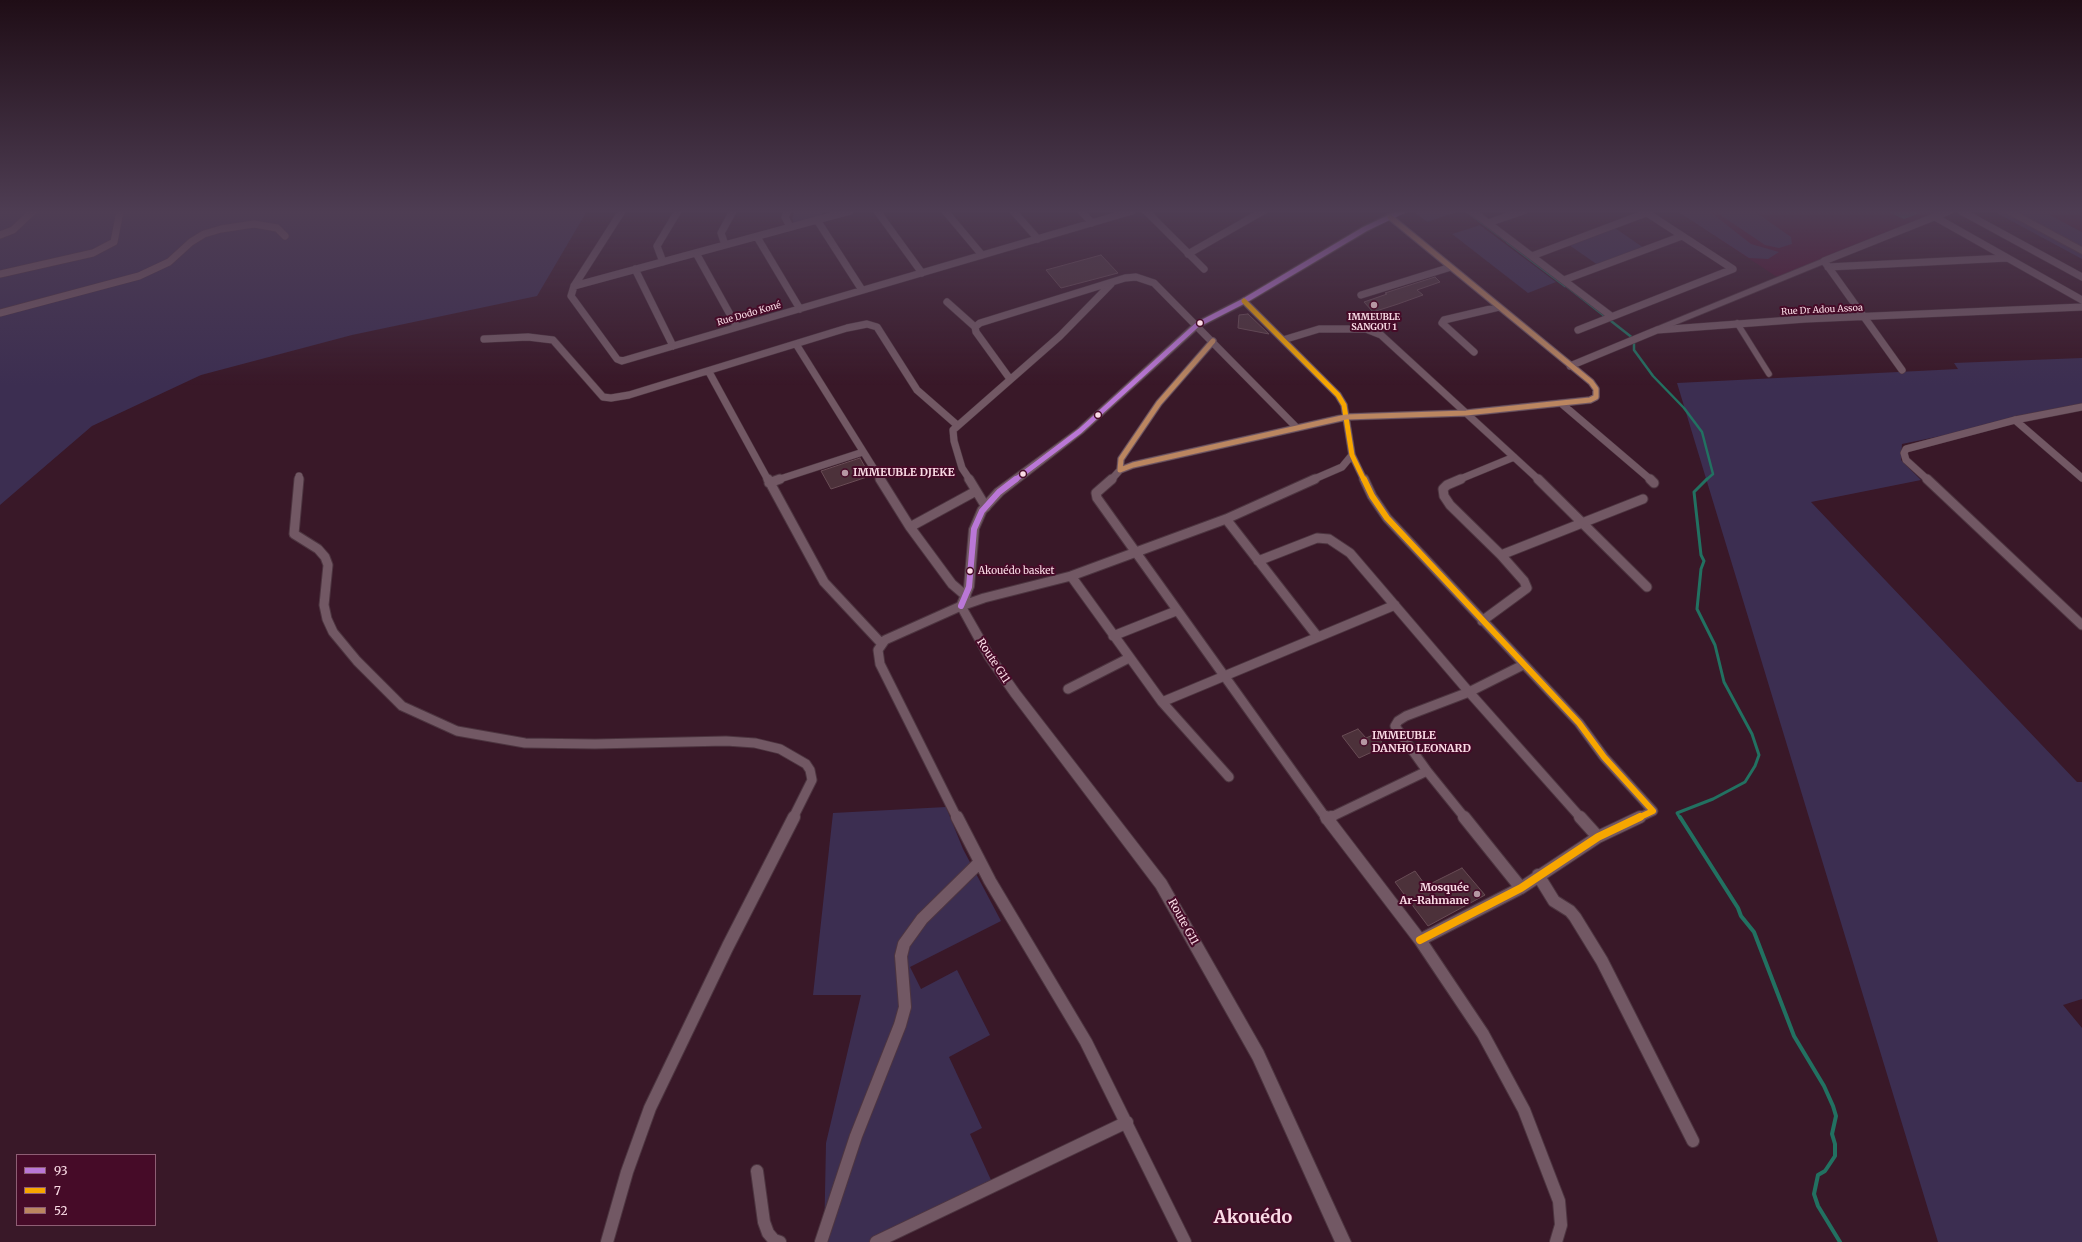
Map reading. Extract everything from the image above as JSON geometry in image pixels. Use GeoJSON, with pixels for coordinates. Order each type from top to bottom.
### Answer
{"type":"FeatureCollection","features":[{"type":"Feature","properties":{"kind":"street"},"geometry":{"type":"LineString","coordinates":[[0,274],[22,269]]}},
{"type":"Feature","properties":{"kind":"street"},"geometry":{"type":"LineString","coordinates":[[0,313],[144,274],[155,269]]}},
{"type":"Feature","properties":{"kind":"street"},"geometry":{"type":"LineString","coordinates":[[574,286],[585,269]]}},
{"type":"Feature","properties":{"kind":"street"},"geometry":{"type":"LineString","coordinates":[[574,286],[635,269],[673,346]]}},
{"type":"Feature","properties":{"kind":"street"},"geometry":{"type":"LineString","coordinates":[[705,269],[737,327]]}},
{"type":"Feature","properties":{"kind":"street"},"geometry":{"type":"LineString","coordinates":[[776,269],[800,309]]}},
{"type":"Feature","properties":{"kind":"street"},"geometry":{"type":"LineString","coordinates":[[848,269],[862,290]]}},
{"type":"Feature","properties":{"kind":"street"},"geometry":{"type":"LineString","coordinates":[[919,269],[922,273]]}},
{"type":"Feature","properties":{"kind":"street","name":"Rue Dodo Koné"},"geometry":{"type":"LineString","coordinates":[[574,286],[571,296],[617,359],[622,360],[935,269]]}},
{"type":"Feature","properties":{"kind":"street"},"geometry":{"type":"LineString","coordinates":[[963,601],[972,570],[974,529],[982,511],[999,492],[1080,431],[1197,324],[1244,301],[1297,269]]}},
{"type":"Feature","properties":{"kind":"street"},"geometry":{"type":"LineString","coordinates":[[1361,295],[1446,269]]}},
{"type":"Feature","properties":{"kind":"street"},"geometry":{"type":"LineString","coordinates":[[1454,269],[1596,389],[1596,397],[1590,400],[1562,404],[1466,413],[1346,417],[1296,427],[1133,465],[1120,470],[1096,495],[1176,611],[1225,676],[1327,820],[1420,940],[1483,1034],[1524,1110],[1559,1201],[1561,1225],[1556,1242]]}},
{"type":"Feature","properties":{"kind":"street"},"geometry":{"type":"LineString","coordinates":[[1549,269],[1611,316]]}},
{"type":"Feature","properties":{"kind":"street"},"geometry":{"type":"LineString","coordinates":[[1564,280],[1594,269]]}},
{"type":"Feature","properties":{"kind":"street"},"geometry":{"type":"LineString","coordinates":[[1578,330],[1733,269]]}},
{"type":"Feature","properties":{"kind":"street"},"geometry":{"type":"LineString","coordinates":[[1657,330],[1813,269]]}},
{"type":"Feature","properties":{"kind":"street"},"geometry":{"type":"LineString","coordinates":[[1830,269],[1902,370]]}},
{"type":"Feature","properties":{"kind":"street"},"geometry":{"type":"LineString","coordinates":[[2027,269],[2082,300]]}},
{"type":"Feature","properties":{"kind":"street"},"geometry":{"type":"LineString","coordinates":[[2067,269],[2082,277]]}},
{"type":"Feature","properties":{"kind":"street"},"geometry":{"type":"LineString","coordinates":[[975,327],[980,323],[1125,278],[1136,277],[1154,283],[1197,324],[1296,427]]}},
{"type":"Feature","properties":{"kind":"street"},"geometry":{"type":"LineString","coordinates":[[986,507],[962,468],[954,441],[953,430],[1060,336],[1112,283]]}},
{"type":"Feature","properties":{"kind":"street"},"geometry":{"type":"LineString","coordinates":[[1244,301],[1338,395],[1344,405],[1352,455],[1372,496],[1387,518],[1579,723],[1604,757],[1653,811],[1598,837],[1538,875],[1521,888],[1420,940]]}},
{"type":"Feature","properties":{"kind":"street"},"geometry":{"type":"LineString","coordinates":[[947,302],[965,320],[975,327],[976,332],[1010,379]]}},
{"type":"Feature","properties":{"kind":"street"},"geometry":{"type":"LineString","coordinates":[[1474,352],[1442,323],[1444,320],[1499,306]]}},
{"type":"Feature","properties":{"kind":"street","name":"Rue Dr Adou Assoa"},"geometry":{"type":"LineString","coordinates":[[1570,366],[1657,330],[1737,323],[2082,307]]}},
{"type":"Feature","properties":{"kind":"street"},"geometry":{"type":"LineString","coordinates":[[1737,323],[1769,374]]}},
{"type":"Feature","properties":{"kind":"street"},"geometry":{"type":"LineString","coordinates":[[484,339],[528,337],[553,340],[603,397],[619,398],[709,372],[847,328],[867,324],[877,327],[917,390],[957,425]]}},
{"type":"Feature","properties":{"kind":"street"},"geometry":{"type":"LineString","coordinates":[[1283,340],[1319,329],[1366,329],[1381,335],[1514,457],[1647,587]]}},
{"type":"Feature","properties":{"kind":"street"},"geometry":{"type":"LineString","coordinates":[[1120,470],[1121,460],[1159,403],[1213,341]]}},
{"type":"Feature","properties":{"kind":"street"},"geometry":{"type":"LineString","coordinates":[[796,344],[910,527],[963,601]]}},
{"type":"Feature","properties":{"kind":"street"},"geometry":{"type":"LineString","coordinates":[[709,372],[824,582],[882,643]]}},
{"type":"Feature","properties":{"kind":"street"},"geometry":{"type":"LineString","coordinates":[[1562,404],[1654,482]]}},
{"type":"Feature","properties":{"kind":"street"},"geometry":{"type":"LineString","coordinates":[[2082,407],[2015,420],[1912,446],[1906,449],[1904,453],[1906,460],[2082,625]]}},
{"type":"Feature","properties":{"kind":"street"},"geometry":{"type":"LineString","coordinates":[[2015,420],[2082,478]]}},
{"type":"Feature","properties":{"kind":"street"},"geometry":{"type":"LineString","coordinates":[[769,483],[863,452]]}},
{"type":"Feature","properties":{"kind":"street"},"geometry":{"type":"LineString","coordinates":[[1185,1242],[1127,1122],[1086,1042],[980,862],[880,664],[877,654],[882,643],[889,637],[963,601],[984,598],[1072,576],[1136,553],[1226,519],[1342,467],[1352,455]]}},
{"type":"Feature","properties":{"kind":"street"},"geometry":{"type":"LineString","coordinates":[[1482,621],[1527,588],[1524,581],[1501,555],[1450,505],[1444,496],[1443,489],[1447,485],[1514,457]]}},
{"type":"Feature","properties":{"kind":"street"},"geometry":{"type":"LineString","coordinates":[[299,476],[294,534],[318,549],[325,557],[328,565],[324,605],[327,619],[334,632],[356,661],[402,706],[457,731],[525,744],[748,742],[780,749],[800,759],[810,770],[812,780],[810,785],[728,946],[650,1108],[627,1172],[607,1242]]}},
{"type":"Feature","properties":{"kind":"street"},"geometry":{"type":"LineString","coordinates":[[910,527],[976,491]]}},
{"type":"Feature","properties":{"kind":"street"},"geometry":{"type":"LineString","coordinates":[[1501,555],[1643,498]]}},
{"type":"Feature","properties":{"kind":"street"},"geometry":{"type":"LineString","coordinates":[[1226,519],[1317,636]]}},
{"type":"Feature","properties":{"kind":"street"},"geometry":{"type":"LineString","coordinates":[[1258,561],[1316,538],[1329,538],[1350,553],[1469,692],[1598,837]]}},
{"type":"Feature","properties":{"kind":"street"},"geometry":{"type":"LineString","coordinates":[[1072,576],[1113,636],[1162,702],[1229,777]]}},
{"type":"Feature","properties":{"kind":"street","name":"Route G11"},"geometry":{"type":"LineString","coordinates":[[963,601],[989,656],[1015,693],[1161,884],[1258,1055],[1343,1242]]}},
{"type":"Feature","properties":{"kind":"street"},"geometry":{"type":"LineString","coordinates":[[1162,702],[1317,636],[1395,605]]}},
{"type":"Feature","properties":{"kind":"street"},"geometry":{"type":"LineString","coordinates":[[1113,636],[1176,611]]}},
{"type":"Feature","properties":{"kind":"street"},"geometry":{"type":"LineString","coordinates":[[1068,689],[1129,658]]}},
{"type":"Feature","properties":{"kind":"street"},"geometry":{"type":"LineString","coordinates":[[1521,888],[1427,771],[1395,726],[1398,721],[1406,716],[1469,692],[1524,665]]}},
{"type":"Feature","properties":{"kind":"street"},"geometry":{"type":"LineString","coordinates":[[1327,820],[1427,771]]}},
{"type":"Feature","properties":{"kind":"street"},"geometry":{"type":"LineString","coordinates":[[821,1242],[856,1136],[900,1025],[905,1007],[901,956],[904,944],[922,919],[980,862]]}},
{"type":"Feature","properties":{"kind":"street"},"geometry":{"type":"LineString","coordinates":[[1538,875],[1554,901],[1570,911],[1575,917],[1602,961],[1693,1141]]}},
{"type":"Feature","properties":{"kind":"street"},"geometry":{"type":"LineString","coordinates":[[876,1242],[1127,1122]]}},
{"type":"Feature","properties":{"kind":"street"},"geometry":{"type":"LineString","coordinates":[[757,1171],[764,1222],[768,1233],[774,1240],[780,1242]]}},
{"type":"Feature","properties":{"kind":"shaded area"},"geometry":{"type":"Polygon","coordinates":[[[0,269],[553,269],[537,296],[352,335],[201,375],[92,426],[0,505],[0,269]]]}},
{"type":"Feature","properties":{"kind":"shaded area"},"geometry":{"type":"Polygon","coordinates":[[[1497,269],[1539,269],[1556,282],[1528,293],[1497,269]]]}},
{"type":"Feature","properties":{"kind":"shaded area"},"geometry":{"type":"Polygon","coordinates":[[[1765,269],[1804,269],[1780,279],[1765,269]]]}},
{"type":"Feature","properties":{"kind":"shaded area"},"geometry":{"type":"Polygon","coordinates":[[[2082,358],[2082,407],[1902,444],[1901,460],[1921,480],[1811,502],[2077,782],[2082,782],[2082,999],[2063,1005],[2082,1028],[2082,1242],[1938,1242],[1677,383],[1958,369],[1954,363],[2082,358]]]}},
{"type":"Feature","properties":{"kind":"shaded area"},"geometry":{"type":"Polygon","coordinates":[[[946,807],[963,849],[1001,921],[910,967],[921,989],[957,970],[990,1035],[949,1057],[982,1128],[970,1134],[991,1180],[871,1242],[824,1242],[826,1143],[861,995],[813,995],[833,813],[946,807]]]}},
{"type":"Feature","properties":{"kind":"building"},"geometry":{"type":"Polygon","coordinates":[[[1114,269],[1118,273],[1061,288],[1046,270],[1114,269]]]}},
{"type":"Feature","properties":{"kind":"building"},"geometry":{"type":"Polygon","coordinates":[[[1435,277],[1440,282],[1417,290],[1423,295],[1398,304],[1373,312],[1364,302],[1387,294],[1385,293],[1435,277]]]}},
{"type":"Feature","properties":{"kind":"building"},"geometry":{"type":"Polygon","coordinates":[[[1248,314],[1269,334],[1238,328],[1239,315],[1248,314]]]}},
{"type":"Feature","properties":{"kind":"building","name":"IMMEUBLE DJEKE"},"geometry":{"type":"Polygon","coordinates":[[[860,458],[870,476],[831,489],[821,471],[860,458]]]}},
{"type":"Feature","properties":{"kind":"building","name":"IMMEUBLE DANHO LEONARD"},"geometry":{"type":"Polygon","coordinates":[[[1358,729],[1366,738],[1375,734],[1385,746],[1359,758],[1342,736],[1358,729]]]}},
{"type":"Feature","properties":{"kind":"building"},"geometry":{"type":"Polygon","coordinates":[[[1462,868],[1485,895],[1428,926],[1395,882],[1415,871],[1426,886],[1462,868]]]}},
{"type":"Feature","properties":{"kind":"waterway"},"geometry":{"type":"LineString","coordinates":[[1543,269],[1565,286]]}},
{"type":"Feature","properties":{"kind":"waterway"},"geometry":{"type":"LineString","coordinates":[[1565,285],[1634,339],[1634,350],[1653,376],[1684,408],[1702,432],[1713,474],[1706,480]]}},
{"type":"Feature","properties":{"kind":"waterway"},"geometry":{"type":"LineString","coordinates":[[1680,818],[1677,813],[1713,799],[1745,782],[1755,766],[1759,755],[1752,734],[1724,682],[1715,645],[1697,609],[1701,569],[1704,561],[1701,555],[1694,492],[1706,480]]}},
{"type":"Feature","properties":{"kind":"waterway"},"geometry":{"type":"LineString","coordinates":[[1680,817],[1738,908],[1741,916],[1754,932],[1794,1036],[1824,1086],[1833,1106],[1836,1116],[1832,1134],[1835,1144],[1835,1156],[1825,1171],[1818,1175],[1814,1194],[1818,1206],[1840,1242]]}},
{"type":"Feature","properties":{"kind":"transit line","name":"93"},"geometry":{"type":"LineString","coordinates":[[961,606],[969,587],[974,529],[982,511],[999,492],[1080,431],[1197,325],[1244,301],[1298,269]]}},
{"type":"Feature","properties":{"kind":"transit line","name":"52"},"geometry":{"type":"LineString","coordinates":[[1213,341],[1159,403],[1121,459],[1120,470],[1133,465],[1346,417],[1466,413],[1590,400],[1596,397],[1596,389],[1591,382],[1453,269]]}},
{"type":"Feature","properties":{"kind":"transit line","name":"7"},"geometry":{"type":"LineString","coordinates":[[1244,301],[1338,395],[1344,405],[1352,455],[1372,496],[1387,518],[1579,723],[1604,757],[1653,811],[1598,837],[1538,875],[1521,888],[1420,940]]}},
{"type":"Feature","properties":{"kind":"place","name":"IMMEUBLE SANGOU 1"},"geometry":{"type":"Point","coordinates":[1374,305]}},
{"type":"Feature","properties":{"kind":"place","name":"IMMEUBLE DJEKE"},"geometry":{"type":"Point","coordinates":[845,473]}},
{"type":"Feature","properties":{"kind":"place","name":"Akouédo basket"},"geometry":{"type":"Point","coordinates":[970,571]}},
{"type":"Feature","properties":{"kind":"place","name":"IMMEUBLE DANHO LEONARD"},"geometry":{"type":"Point","coordinates":[1364,742]}},
{"type":"Feature","properties":{"kind":"place","name":"Mosquée Ar-Rahmane"},"geometry":{"type":"Point","coordinates":[1477,894]}},
{"type":"Feature","properties":{"kind":"district","name":"Akouédo"},"geometry":{"type":"Point","coordinates":[1253,1218]}}]}
